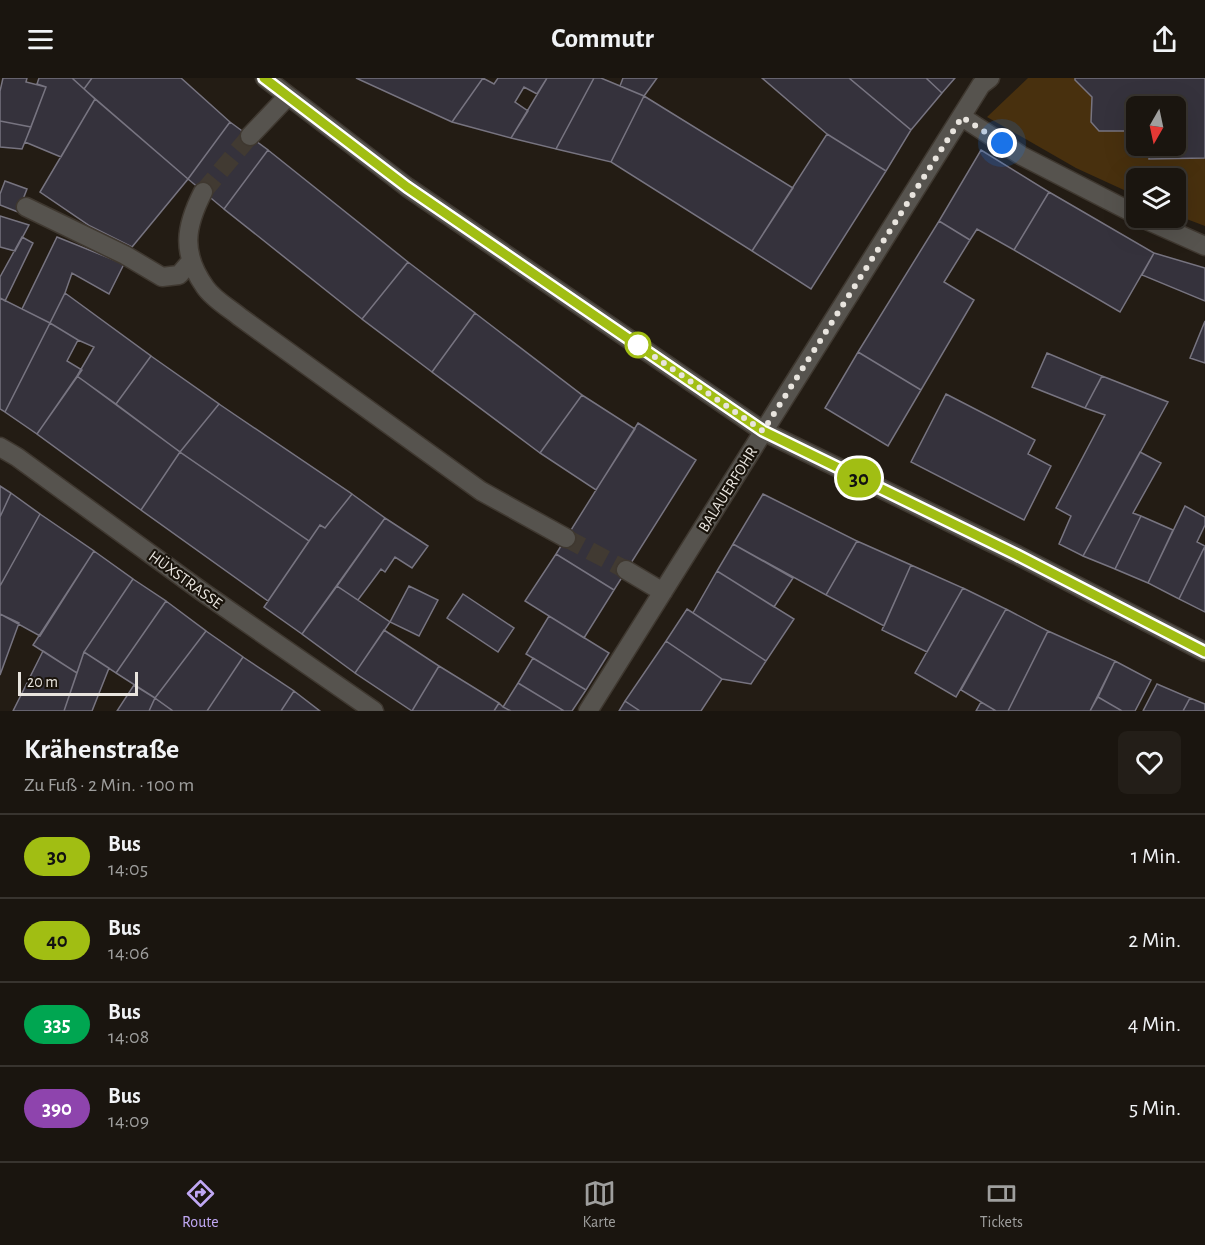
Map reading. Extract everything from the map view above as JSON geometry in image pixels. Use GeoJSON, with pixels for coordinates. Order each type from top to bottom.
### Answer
{"type":"FeatureCollection","features":[{"type":"Feature","properties":{"kind":"street"},"geometry":{"type":"LineString","coordinates":[[264,78],[407,187],[763,431],[1017,555],[1205,652]]}},
{"type":"Feature","properties":{"kind":"street","name":"BALAUERFOHR"},"geometry":{"type":"LineString","coordinates":[[588,711],[962,117],[983,80]]}},
{"type":"Feature","properties":{"kind":"street"},"geometry":{"type":"LineString","coordinates":[[250,136],[288,96]]}},
{"type":"Feature","properties":{"kind":"street"},"geometry":{"type":"LineString","coordinates":[[962,117],[1022,156],[1126,209]]}},
{"type":"Feature","properties":{"kind":"street"},"geometry":{"type":"LineString","coordinates":[[203,192],[194,210],[187,235],[191,261],[206,289],[240,317],[481,491],[566,538]]}},
{"type":"Feature","properties":{"kind":"street"},"geometry":{"type":"LineString","coordinates":[[26,207],[125,255],[162,277],[179,275],[191,261]]}},
{"type":"Feature","properties":{"kind":"street"},"geometry":{"type":"LineString","coordinates":[[1164,228],[1205,246]]}},
{"type":"Feature","properties":{"kind":"street","name":"HÜXSTRASSE"},"geometry":{"type":"LineString","coordinates":[[0,447],[374,711]]}},
{"type":"Feature","properties":{"kind":"street"},"geometry":{"type":"LineString","coordinates":[[626,570],[663,592]]}},
{"type":"Feature","properties":{"kind":"shaded area"},"geometry":{"type":"Polygon","coordinates":[[[1028,78],[1205,78],[1205,226],[1186,219],[1186,168],[1126,168],[1126,191],[1076,168],[987,117],[1028,78]]]}},
{"type":"Feature","properties":{"kind":"building"},"geometry":{"type":"Polygon","coordinates":[[[3,78],[27,78],[26,82],[46,87],[31,127],[0,121],[0,91],[3,78]]]}},
{"type":"Feature","properties":{"kind":"building"},"geometry":{"type":"Polygon","coordinates":[[[39,78],[72,78],[95,99],[61,157],[25,142],[46,87],[37,84],[39,78]]]}},
{"type":"Feature","properties":{"kind":"building"},"geometry":{"type":"Polygon","coordinates":[[[72,78],[92,78],[84,89],[72,78]]]}},
{"type":"Feature","properties":{"kind":"building"},"geometry":{"type":"Polygon","coordinates":[[[92,78],[181,78],[230,122],[188,179],[84,89],[92,78]]]}},
{"type":"Feature","properties":{"kind":"building"},"geometry":{"type":"Polygon","coordinates":[[[356,78],[483,78],[452,122],[356,78]]]}},
{"type":"Feature","properties":{"kind":"building"},"geometry":{"type":"Polygon","coordinates":[[[483,78],[494,84],[498,78],[547,78],[537,94],[524,87],[515,102],[528,111],[511,138],[452,122],[483,78]]]}},
{"type":"Feature","properties":{"kind":"building"},"geometry":{"type":"Polygon","coordinates":[[[547,78],[594,78],[556,149],[511,138],[547,78]]]}},
{"type":"Feature","properties":{"kind":"building"},"geometry":{"type":"Polygon","coordinates":[[[594,78],[601,78],[644,96],[611,162],[556,149],[594,78]]]}},
{"type":"Feature","properties":{"kind":"building"},"geometry":{"type":"Polygon","coordinates":[[[623,78],[657,78],[644,96],[620,86],[623,78]]]}},
{"type":"Feature","properties":{"kind":"building"},"geometry":{"type":"Polygon","coordinates":[[[762,78],[849,78],[911,130],[886,171],[827,134],[762,78]]]}},
{"type":"Feature","properties":{"kind":"building"},"geometry":{"type":"Polygon","coordinates":[[[849,78],[926,78],[942,93],[911,130],[849,78]]]}},
{"type":"Feature","properties":{"kind":"building"},"geometry":{"type":"Polygon","coordinates":[[[926,78],[955,78],[942,93],[926,78]]]}},
{"type":"Feature","properties":{"kind":"building"},"geometry":{"type":"Polygon","coordinates":[[[1075,78],[1205,78],[1205,158],[1149,159],[1149,156],[1186,156],[1186,96],[1126,96],[1126,131],[1099,131],[1091,122],[1092,97],[1075,78]]]}},
{"type":"Feature","properties":{"kind":"building"},"geometry":{"type":"Polygon","coordinates":[[[644,96],[793,188],[752,251],[611,162],[644,96]]]}},
{"type":"Feature","properties":{"kind":"building"},"geometry":{"type":"Polygon","coordinates":[[[95,99],[188,179],[132,247],[90,226],[40,192],[95,99]]]}},
{"type":"Feature","properties":{"kind":"building"},"geometry":{"type":"Polygon","coordinates":[[[0,121],[31,127],[22,149],[0,147],[0,121]]]}},
{"type":"Feature","properties":{"kind":"building"},"geometry":{"type":"Polygon","coordinates":[[[230,122],[268,150],[224,209],[188,179],[230,122]]]}},
{"type":"Feature","properties":{"kind":"building"},"geometry":{"type":"Polygon","coordinates":[[[827,134],[886,171],[811,289],[752,251],[827,134]]]}},
{"type":"Feature","properties":{"kind":"building"},"geometry":{"type":"Polygon","coordinates":[[[268,150],[408,262],[362,319],[224,209],[268,150]]]}},
{"type":"Feature","properties":{"kind":"building"},"geometry":{"type":"Polygon","coordinates":[[[981,150],[1049,192],[1014,250],[977,229],[970,240],[939,221],[981,150]]]}},
{"type":"Feature","properties":{"kind":"building"},"geometry":{"type":"Polygon","coordinates":[[[5,181],[27,189],[18,212],[0,205],[0,194],[5,181]]]}},
{"type":"Feature","properties":{"kind":"building"},"geometry":{"type":"Polygon","coordinates":[[[1049,192],[1154,253],[1120,312],[1014,250],[1049,192]]]}},
{"type":"Feature","properties":{"kind":"building"},"geometry":{"type":"Polygon","coordinates":[[[0,216],[29,225],[15,251],[0,247],[0,216]]]}},
{"type":"Feature","properties":{"kind":"building"},"geometry":{"type":"Polygon","coordinates":[[[939,221],[970,240],[944,282],[974,300],[921,390],[858,352],[939,221]]]}},
{"type":"Feature","properties":{"kind":"building"},"geometry":{"type":"Polygon","coordinates":[[[22,237],[33,243],[5,301],[0,298],[0,277],[22,237]]]}},
{"type":"Feature","properties":{"kind":"building"},"geometry":{"type":"Polygon","coordinates":[[[57,237],[124,264],[109,294],[72,273],[50,323],[22,309],[57,237]]]}},
{"type":"Feature","properties":{"kind":"building"},"geometry":{"type":"Polygon","coordinates":[[[1154,253],[1205,268],[1205,301],[1142,275],[1154,253]]]}},
{"type":"Feature","properties":{"kind":"building"},"geometry":{"type":"Polygon","coordinates":[[[408,262],[475,313],[432,372],[362,319],[408,262]]]}},
{"type":"Feature","properties":{"kind":"building"},"geometry":{"type":"Polygon","coordinates":[[[65,293],[151,356],[116,404],[77,376],[94,347],[50,323],[65,293]]]}},
{"type":"Feature","properties":{"kind":"building"},"geometry":{"type":"Polygon","coordinates":[[[0,298],[50,323],[5,412],[0,409],[0,298]]]}},
{"type":"Feature","properties":{"kind":"building"},"geometry":{"type":"Polygon","coordinates":[[[475,313],[582,395],[540,453],[432,372],[475,313]]]}},
{"type":"Feature","properties":{"kind":"building"},"geometry":{"type":"Polygon","coordinates":[[[1205,321],[1205,363],[1190,358],[1205,321]]]}},
{"type":"Feature","properties":{"kind":"building"},"geometry":{"type":"Polygon","coordinates":[[[50,323],[78,340],[67,361],[82,370],[37,434],[5,412],[50,323]]]}},
{"type":"Feature","properties":{"kind":"building"},"geometry":{"type":"Polygon","coordinates":[[[858,352],[921,390],[888,446],[825,408],[858,352]]]}},
{"type":"Feature","properties":{"kind":"building"},"geometry":{"type":"Polygon","coordinates":[[[1047,353],[1102,376],[1085,408],[1032,387],[1047,353]]]}},
{"type":"Feature","properties":{"kind":"building"},"geometry":{"type":"Polygon","coordinates":[[[151,356],[219,404],[180,452],[116,404],[151,356]]]}},
{"type":"Feature","properties":{"kind":"building"},"geometry":{"type":"Polygon","coordinates":[[[77,376],[180,452],[141,510],[37,434],[77,376]]]}},
{"type":"Feature","properties":{"kind":"building"},"geometry":{"type":"Polygon","coordinates":[[[1102,376],[1168,402],[1083,556],[1059,544],[1071,516],[1056,508],[1105,415],[1085,408],[1102,376]]]}},
{"type":"Feature","properties":{"kind":"building"},"geometry":{"type":"Polygon","coordinates":[[[946,394],[1035,440],[1028,454],[1051,466],[1024,520],[911,462],[946,394]]]}},
{"type":"Feature","properties":{"kind":"building"},"geometry":{"type":"Polygon","coordinates":[[[582,395],[635,429],[596,490],[540,453],[582,395]]]}},
{"type":"Feature","properties":{"kind":"building"},"geometry":{"type":"Polygon","coordinates":[[[219,404],[352,494],[325,528],[320,525],[309,541],[180,452],[219,404]]]}},
{"type":"Feature","properties":{"kind":"building"},"geometry":{"type":"Polygon","coordinates":[[[638,423],[696,460],[614,590],[556,554],[638,423]]]}},
{"type":"Feature","properties":{"kind":"building"},"geometry":{"type":"Polygon","coordinates":[[[180,452],[309,541],[268,601],[141,510],[180,452]]]}},
{"type":"Feature","properties":{"kind":"building"},"geometry":{"type":"Polygon","coordinates":[[[1140,452],[1161,463],[1133,513],[1141,516],[1115,569],[1083,556],[1140,452]]]}},
{"type":"Feature","properties":{"kind":"building"},"geometry":{"type":"Polygon","coordinates":[[[0,486],[11,493],[0,517],[0,486]]]}},
{"type":"Feature","properties":{"kind":"building"},"geometry":{"type":"Polygon","coordinates":[[[11,493],[40,514],[0,586],[0,517],[11,493]]]}},
{"type":"Feature","properties":{"kind":"building"},"geometry":{"type":"Polygon","coordinates":[[[352,494],[385,518],[302,634],[264,607],[320,525],[325,528],[352,494]]]}},
{"type":"Feature","properties":{"kind":"building"},"geometry":{"type":"Polygon","coordinates":[[[763,494],[857,541],[826,595],[733,544],[763,494]]]}},
{"type":"Feature","properties":{"kind":"building"},"geometry":{"type":"Polygon","coordinates":[[[1185,506],[1205,517],[1205,525],[1197,542],[1205,546],[1179,599],[1148,583],[1185,506]]]}},
{"type":"Feature","properties":{"kind":"building"},"geometry":{"type":"Polygon","coordinates":[[[40,514],[94,551],[40,636],[0,614],[0,586],[40,514]]]}},
{"type":"Feature","properties":{"kind":"building"},"geometry":{"type":"Polygon","coordinates":[[[1141,516],[1173,530],[1148,583],[1115,569],[1141,516]]]}},
{"type":"Feature","properties":{"kind":"building"},"geometry":{"type":"Polygon","coordinates":[[[385,518],[428,546],[412,568],[395,557],[385,572],[381,569],[358,600],[337,586],[385,518]]]}},
{"type":"Feature","properties":{"kind":"building"},"geometry":{"type":"Polygon","coordinates":[[[857,541],[911,565],[884,626],[826,595],[857,541]]]}},
{"type":"Feature","properties":{"kind":"building"},"geometry":{"type":"Polygon","coordinates":[[[733,544],[793,578],[774,607],[717,571],[733,544]]]}},
{"type":"Feature","properties":{"kind":"building"},"geometry":{"type":"Polygon","coordinates":[[[1205,546],[1205,612],[1179,599],[1205,546]]]}},
{"type":"Feature","properties":{"kind":"building"},"geometry":{"type":"Polygon","coordinates":[[[94,551],[133,579],[84,652],[77,673],[33,645],[94,551]]]}},
{"type":"Feature","properties":{"kind":"building"},"geometry":{"type":"Polygon","coordinates":[[[556,554],[614,590],[584,638],[525,601],[556,554]]]}},
{"type":"Feature","properties":{"kind":"building"},"geometry":{"type":"Polygon","coordinates":[[[911,565],[963,588],[927,652],[882,630],[911,565]]]}},
{"type":"Feature","properties":{"kind":"building"},"geometry":{"type":"Polygon","coordinates":[[[717,571],[794,619],[766,661],[693,613],[717,571]]]}},
{"type":"Feature","properties":{"kind":"building"},"geometry":{"type":"Polygon","coordinates":[[[133,579],[166,601],[116,673],[84,652],[133,579]]]}},
{"type":"Feature","properties":{"kind":"building"},"geometry":{"type":"Polygon","coordinates":[[[337,586],[390,622],[355,673],[302,634],[337,586]]]}},
{"type":"Feature","properties":{"kind":"building"},"geometry":{"type":"Polygon","coordinates":[[[409,586],[438,600],[419,636],[390,622],[409,586]]]}},
{"type":"Feature","properties":{"kind":"building"},"geometry":{"type":"Polygon","coordinates":[[[963,588],[1006,609],[956,697],[915,673],[963,588]]]}},
{"type":"Feature","properties":{"kind":"building"},"geometry":{"type":"Polygon","coordinates":[[[463,594],[514,628],[498,652],[447,618],[463,594]]]}},
{"type":"Feature","properties":{"kind":"building"},"geometry":{"type":"Polygon","coordinates":[[[166,601],[206,631],[155,698],[116,673],[166,601]]]}},
{"type":"Feature","properties":{"kind":"building"},"geometry":{"type":"Polygon","coordinates":[[[687,609],[766,661],[751,684],[722,679],[666,641],[687,609]]]}},
{"type":"Feature","properties":{"kind":"building"},"geometry":{"type":"Polygon","coordinates":[[[1006,609],[1048,631],[1008,711],[996,711],[961,690],[1006,609]]]}},
{"type":"Feature","properties":{"kind":"building"},"geometry":{"type":"Polygon","coordinates":[[[0,614],[19,623],[0,675],[0,614]]]}},
{"type":"Feature","properties":{"kind":"building"},"geometry":{"type":"Polygon","coordinates":[[[549,616],[609,653],[586,690],[526,654],[549,616]]]}},
{"type":"Feature","properties":{"kind":"building"},"geometry":{"type":"Polygon","coordinates":[[[384,630],[439,666],[412,711],[355,673],[384,630]]]}},
{"type":"Feature","properties":{"kind":"building"},"geometry":{"type":"Polygon","coordinates":[[[206,631],[243,657],[207,711],[173,711],[155,698],[206,631]]]}},
{"type":"Feature","properties":{"kind":"building"},"geometry":{"type":"Polygon","coordinates":[[[1048,631],[1115,661],[1090,711],[1008,711],[1048,631]]]}},
{"type":"Feature","properties":{"kind":"building"},"geometry":{"type":"Polygon","coordinates":[[[666,641],[722,679],[701,711],[640,711],[625,701],[666,641]]]}},
{"type":"Feature","properties":{"kind":"building"},"geometry":{"type":"Polygon","coordinates":[[[43,651],[77,673],[64,711],[13,711],[43,651]]]}},
{"type":"Feature","properties":{"kind":"building"},"geometry":{"type":"Polygon","coordinates":[[[84,652],[109,668],[92,711],[64,711],[84,652]]]}},
{"type":"Feature","properties":{"kind":"building"},"geometry":{"type":"Polygon","coordinates":[[[243,657],[294,691],[281,711],[207,711],[243,657]]]}},
{"type":"Feature","properties":{"kind":"building"},"geometry":{"type":"Polygon","coordinates":[[[533,658],[586,690],[572,711],[564,711],[518,683],[533,658]]]}},
{"type":"Feature","properties":{"kind":"building"},"geometry":{"type":"Polygon","coordinates":[[[1115,661],[1151,680],[1135,711],[1122,711],[1098,697],[1115,661]]]}},
{"type":"Feature","properties":{"kind":"building"},"geometry":{"type":"Polygon","coordinates":[[[439,666],[499,703],[494,711],[412,711],[439,666]]]}},
{"type":"Feature","properties":{"kind":"building"},"geometry":{"type":"Polygon","coordinates":[[[518,683],[564,711],[511,711],[503,707],[518,683]]]}},
{"type":"Feature","properties":{"kind":"building"},"geometry":{"type":"Polygon","coordinates":[[[1157,684],[1190,698],[1183,711],[1143,711],[1157,684]]]}},
{"type":"Feature","properties":{"kind":"building"},"geometry":{"type":"Polygon","coordinates":[[[134,685],[155,698],[149,711],[117,711],[134,685]]]}},
{"type":"Feature","properties":{"kind":"building"},"geometry":{"type":"Polygon","coordinates":[[[294,691],[320,711],[281,711],[294,691]]]}},
{"type":"Feature","properties":{"kind":"building"},"geometry":{"type":"Polygon","coordinates":[[[1098,697],[1122,711],[1090,711],[1098,697]]]}},
{"type":"Feature","properties":{"kind":"building"},"geometry":{"type":"Polygon","coordinates":[[[155,698],[173,711],[149,711],[155,698]]]}},
{"type":"Feature","properties":{"kind":"building"},"geometry":{"type":"Polygon","coordinates":[[[1190,698],[1205,704],[1205,711],[1183,711],[1190,698]]]}},
{"type":"Feature","properties":{"kind":"building"},"geometry":{"type":"Polygon","coordinates":[[[625,701],[640,711],[619,711],[625,701]]]}},
{"type":"Feature","properties":{"kind":"building"},"geometry":{"type":"Polygon","coordinates":[[[981,702],[996,711],[976,711],[981,702]]]}},
{"type":"Feature","properties":{"kind":"building"},"geometry":{"type":"Polygon","coordinates":[[[499,703],[503,707],[511,711],[494,711],[499,703]]]}},
{"type":"Feature","properties":{"kind":"tunnel"},"geometry":{"type":"LineString","coordinates":[[203,192],[250,136]]}},
{"type":"Feature","properties":{"kind":"tunnel"},"geometry":{"type":"LineString","coordinates":[[566,538],[626,570]]}},
{"type":"Feature","properties":{"kind":"bus line","name":"30"},"geometry":{"type":"LineString","coordinates":[[264,78],[407,187],[763,431],[1017,555],[1205,652]]}},
{"type":"Feature","properties":{"kind":"route"},"geometry":{"type":"LineString","coordinates":[[638,345],[633,342],[763,431],[962,117],[1002,143]]}}]}
